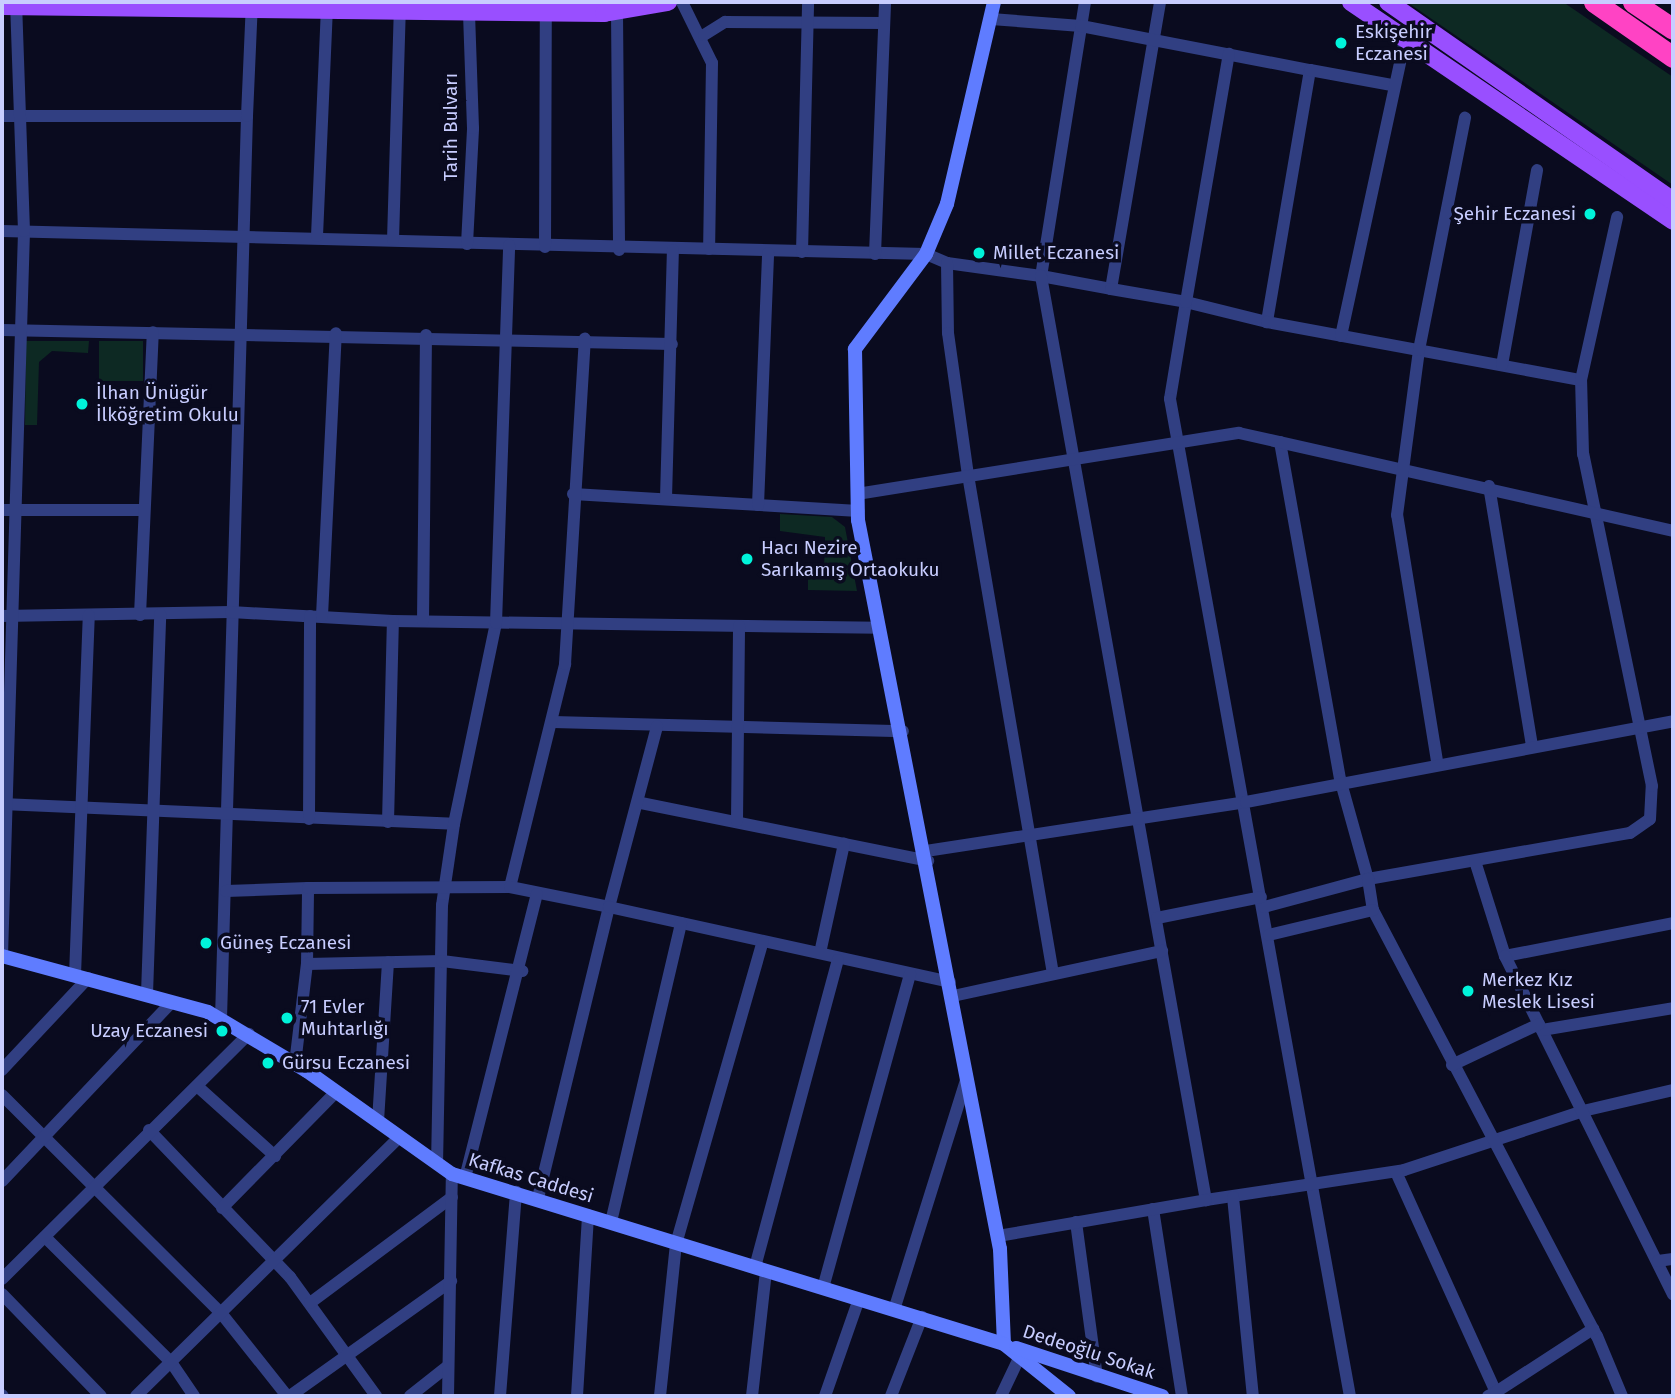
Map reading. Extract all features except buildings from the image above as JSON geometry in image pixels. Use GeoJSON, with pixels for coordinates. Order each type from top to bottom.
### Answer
{"type":"FeatureCollection","features":[{"type":"Feature","properties":{"kind":"highway"},"geometry":{"type":"LineString","coordinates":[[1594,2],[1673,57]]}},
{"type":"Feature","properties":{"kind":"highway"},"geometry":{"type":"LineString","coordinates":[[1633,2],[1673,29]]}},
{"type":"Feature","properties":{"kind":"main road"},"geometry":{"type":"LineString","coordinates":[[9,7],[252,5],[327,10],[400,6],[469,11],[617,13],[668,2]]}},
{"type":"Feature","properties":{"kind":"main road"},"geometry":{"type":"LineString","coordinates":[[1351,2],[1673,221]]}},
{"type":"Feature","properties":{"kind":"main road"},"geometry":{"type":"LineString","coordinates":[[1388,2],[1673,201]]}},
{"type":"Feature","properties":{"kind":"street"},"geometry":{"type":"LineString","coordinates":[[682,2],[704,35],[712,63],[709,249]]}},
{"type":"Feature","properties":{"kind":"street"},"geometry":{"type":"LineString","coordinates":[[802,252],[808,2]]}},
{"type":"Feature","properties":{"kind":"street"},"geometry":{"type":"LineString","coordinates":[[875,254],[885,2]]}},
{"type":"Feature","properties":{"kind":"street"},"geometry":{"type":"LineString","coordinates":[[993,2],[947,204],[926,254],[855,349],[858,511],[878,628],[903,731],[998,1236],[1004,1344]]}},
{"type":"Feature","properties":{"kind":"street"},"geometry":{"type":"LineString","coordinates":[[1085,2],[1041,276],[1206,1200]]}},
{"type":"Feature","properties":{"kind":"street"},"geometry":{"type":"LineString","coordinates":[[1111,289],[1160,2]]}},
{"type":"Feature","properties":{"kind":"street"},"geometry":{"type":"LineString","coordinates":[[220,1018],[229,815],[238,334],[252,5]]}},
{"type":"Feature","properties":{"kind":"street"},"geometry":{"type":"LineString","coordinates":[[393,240],[400,6]]}},
{"type":"Feature","properties":{"kind":"street"},"geometry":{"type":"LineString","coordinates":[[2,956],[7,804],[8,510],[17,427],[24,232],[23,116],[9,7]]}},
{"type":"Feature","properties":{"kind":"street"},"geometry":{"type":"LineString","coordinates":[[317,236],[327,10]]}},
{"type":"Feature","properties":{"kind":"street","name":"Tarih Bulvarı"},"geometry":{"type":"LineString","coordinates":[[467,244],[473,128],[469,11]]}},
{"type":"Feature","properties":{"kind":"street"},"geometry":{"type":"LineString","coordinates":[[545,247],[547,12]]}},
{"type":"Feature","properties":{"kind":"street"},"geometry":{"type":"LineString","coordinates":[[617,13],[619,250]]}},
{"type":"Feature","properties":{"kind":"street"},"geometry":{"type":"LineString","coordinates":[[991,19],[1082,26],[1392,85]]}},
{"type":"Feature","properties":{"kind":"street"},"geometry":{"type":"LineString","coordinates":[[704,35],[725,22],[884,23]]}},
{"type":"Feature","properties":{"kind":"street"},"geometry":{"type":"LineString","coordinates":[[1341,336],[1392,85],[1405,39]]}},
{"type":"Feature","properties":{"kind":"street"},"geometry":{"type":"LineString","coordinates":[[1228,54],[1170,399],[1246,802],[1350,1396]]}},
{"type":"Feature","properties":{"kind":"street"},"geometry":{"type":"LineString","coordinates":[[1267,322],[1310,70]]}},
{"type":"Feature","properties":{"kind":"street"},"geometry":{"type":"LineString","coordinates":[[2,116],[247,116]]}},
{"type":"Feature","properties":{"kind":"street"},"geometry":{"type":"LineString","coordinates":[[1437,761],[1397,515],[1419,350],[1465,117]]}},
{"type":"Feature","properties":{"kind":"street"},"geometry":{"type":"LineString","coordinates":[[1502,365],[1537,170]]}},
{"type":"Feature","properties":{"kind":"street"},"geometry":{"type":"LineString","coordinates":[[1157,918],[1263,902],[1368,879],[1630,832],[1650,819],[1652,786],[1636,728],[1583,454],[1581,380],[1617,217]]}},
{"type":"Feature","properties":{"kind":"street"},"geometry":{"type":"LineString","coordinates":[[2,231],[317,236],[619,250],[709,249],[768,253],[926,254],[947,263],[1041,276],[1186,302],[1267,322],[1581,380]]}},
{"type":"Feature","properties":{"kind":"street"},"geometry":{"type":"LineString","coordinates":[[437,1162],[443,891],[495,623],[509,246]]}},
{"type":"Feature","properties":{"kind":"street"},"geometry":{"type":"LineString","coordinates":[[666,498],[673,250]]}},
{"type":"Feature","properties":{"kind":"street"},"geometry":{"type":"LineString","coordinates":[[758,505],[768,253]]}},
{"type":"Feature","properties":{"kind":"street"},"geometry":{"type":"LineString","coordinates":[[947,263],[948,333],[968,475],[1026,832],[1053,974]]}},
{"type":"Feature","properties":{"kind":"street"},"geometry":{"type":"LineString","coordinates":[[2,330],[336,333],[585,339],[672,344]]}},
{"type":"Feature","properties":{"kind":"street"},"geometry":{"type":"LineString","coordinates":[[140,615],[153,332]]}},
{"type":"Feature","properties":{"kind":"street"},"geometry":{"type":"LineString","coordinates":[[309,819],[316,616],[336,333]]}},
{"type":"Feature","properties":{"kind":"street"},"geometry":{"type":"LineString","coordinates":[[423,621],[426,335]]}},
{"type":"Feature","properties":{"kind":"street"},"geometry":{"type":"LineString","coordinates":[[510,887],[553,722],[569,623],[573,494],[585,339]]}},
{"type":"Feature","properties":{"kind":"street"},"geometry":{"type":"LineString","coordinates":[[2,426],[17,427]]}},
{"type":"Feature","properties":{"kind":"street"},"geometry":{"type":"LineString","coordinates":[[857,494],[1239,433],[1489,486],[1673,531]]}},
{"type":"Feature","properties":{"kind":"street"},"geometry":{"type":"LineString","coordinates":[[1280,442],[1340,779],[1368,879],[1373,910],[1492,1142],[1593,1329],[1622,1396]]}},
{"type":"Feature","properties":{"kind":"street"},"geometry":{"type":"LineString","coordinates":[[1489,486],[1532,746]]}},
{"type":"Feature","properties":{"kind":"street"},"geometry":{"type":"LineString","coordinates":[[573,494],[858,511]]}},
{"type":"Feature","properties":{"kind":"street"},"geometry":{"type":"LineString","coordinates":[[8,510],[143,510]]}},
{"type":"Feature","properties":{"kind":"street"},"geometry":{"type":"LineString","coordinates":[[8,616],[231,612],[393,621],[878,628]]}},
{"type":"Feature","properties":{"kind":"street"},"geometry":{"type":"LineString","coordinates":[[147,994],[149,811],[160,614]]}},
{"type":"Feature","properties":{"kind":"street"},"geometry":{"type":"LineString","coordinates":[[2,1070],[82,977],[78,808],[89,615]]}},
{"type":"Feature","properties":{"kind":"street"},"geometry":{"type":"LineString","coordinates":[[388,822],[393,621]]}},
{"type":"Feature","properties":{"kind":"street"},"geometry":{"type":"LineString","coordinates":[[737,821],[739,626]]}},
{"type":"Feature","properties":{"kind":"street"},"geometry":{"type":"LineString","coordinates":[[641,803],[844,844],[927,857],[1026,832],[1246,802],[1340,779],[1673,721]]}},
{"type":"Feature","properties":{"kind":"street"},"geometry":{"type":"LineString","coordinates":[[553,722],[903,731]]}},
{"type":"Feature","properties":{"kind":"street"},"geometry":{"type":"LineString","coordinates":[[538,1198],[609,907],[641,803],[657,726]]}},
{"type":"Feature","properties":{"kind":"street"},"geometry":{"type":"LineString","coordinates":[[7,804],[454,824]]}},
{"type":"Feature","properties":{"kind":"street"},"geometry":{"type":"LineString","coordinates":[[820,953],[844,844]]}},
{"type":"Feature","properties":{"kind":"street"},"geometry":{"type":"LineString","coordinates":[[1475,861],[1505,956],[1673,1295]]}},
{"type":"Feature","properties":{"kind":"street"},"geometry":{"type":"LineString","coordinates":[[226,891],[308,888],[443,891],[510,887],[820,953],[838,960],[910,974],[951,989],[1053,974],[1162,951]]}},
{"type":"Feature","properties":{"kind":"street"},"geometry":{"type":"LineString","coordinates":[[295,1064],[307,964],[308,888]]}},
{"type":"Feature","properties":{"kind":"street"},"geometry":{"type":"LineString","coordinates":[[448,1396],[452,1198],[522,971],[537,894]]}},
{"type":"Feature","properties":{"kind":"street"},"geometry":{"type":"LineString","coordinates":[[1269,935],[1373,910]]}},
{"type":"Feature","properties":{"kind":"street"},"geometry":{"type":"LineString","coordinates":[[611,1222],[681,923]]}},
{"type":"Feature","properties":{"kind":"street"},"geometry":{"type":"LineString","coordinates":[[1505,956],[1673,923]]}},
{"type":"Feature","properties":{"kind":"street"},"geometry":{"type":"LineString","coordinates":[[660,1396],[676,1244],[762,942]]}},
{"type":"Feature","properties":{"kind":"street","name":"Kafkas Caddesi"},"geometry":{"type":"LineString","coordinates":[[2,956],[147,994],[220,1018],[336,1091],[399,1138],[459,1176],[538,1198],[676,1244],[1004,1344],[1069,1396]]}},
{"type":"Feature","properties":{"kind":"street"},"geometry":{"type":"LineString","coordinates":[[752,1396],[761,1269],[838,960]]}},
{"type":"Feature","properties":{"kind":"street"},"geometry":{"type":"LineString","coordinates":[[307,964],[442,961],[522,971]]}},
{"type":"Feature","properties":{"kind":"street"},"geometry":{"type":"LineString","coordinates":[[378,1121],[388,962]]}},
{"type":"Feature","properties":{"kind":"street"},"geometry":{"type":"LineString","coordinates":[[823,1288],[910,974]]}},
{"type":"Feature","properties":{"kind":"street"},"geometry":{"type":"LineString","coordinates":[[2,1181],[173,1002]]}},
{"type":"Feature","properties":{"kind":"street"},"geometry":{"type":"LineString","coordinates":[[1452,1065],[1540,1027],[1673,1008]]}},
{"type":"Feature","properties":{"kind":"street"},"geometry":{"type":"LineString","coordinates":[[2,1279],[149,1130],[249,1034]]}},
{"type":"Feature","properties":{"kind":"street"},"geometry":{"type":"LineString","coordinates":[[894,1310],[967,1074]]}},
{"type":"Feature","properties":{"kind":"street"},"geometry":{"type":"LineString","coordinates":[[197,1086],[275,1156]]}},
{"type":"Feature","properties":{"kind":"street"},"geometry":{"type":"LineString","coordinates":[[998,1236],[1206,1200],[1396,1172],[1583,1111],[1673,1090]]}},
{"type":"Feature","properties":{"kind":"street"},"geometry":{"type":"LineString","coordinates":[[222,1208],[336,1091]]}},
{"type":"Feature","properties":{"kind":"street"},"geometry":{"type":"LineString","coordinates":[[2,1095],[96,1185],[221,1313],[288,1396],[451,1281]]}},
{"type":"Feature","properties":{"kind":"street"},"geometry":{"type":"LineString","coordinates":[[149,1130],[273,1259],[310,1303],[376,1396]]}},
{"type":"Feature","properties":{"kind":"street"},"geometry":{"type":"LineString","coordinates":[[136,1396],[399,1138]]}},
{"type":"Feature","properties":{"kind":"street"},"geometry":{"type":"LineString","coordinates":[[1396,1172],[1492,1394],[1593,1329]]}},
{"type":"Feature","properties":{"kind":"street"},"geometry":{"type":"LineString","coordinates":[[500,1396],[516,1192]]}},
{"type":"Feature","properties":{"kind":"street"},"geometry":{"type":"LineString","coordinates":[[1233,1197],[1252,1396]]}},
{"type":"Feature","properties":{"kind":"street"},"geometry":{"type":"LineString","coordinates":[[310,1303],[452,1198]]}},
{"type":"Feature","properties":{"kind":"street"},"geometry":{"type":"LineString","coordinates":[[1153,1209],[1182,1396]]}},
{"type":"Feature","properties":{"kind":"street"},"geometry":{"type":"LineString","coordinates":[[578,1396],[588,1215]]}},
{"type":"Feature","properties":{"kind":"street"},"geometry":{"type":"LineString","coordinates":[[1076,1222],[1097,1377]]}},
{"type":"Feature","properties":{"kind":"street"},"geometry":{"type":"LineString","coordinates":[[45,1237],[171,1362],[194,1396]]}},
{"type":"Feature","properties":{"kind":"street"},"geometry":{"type":"LineString","coordinates":[[1658,1261],[1673,1259]]}},
{"type":"Feature","properties":{"kind":"street"},"geometry":{"type":"LineString","coordinates":[[2,1294],[102,1396]]}},
{"type":"Feature","properties":{"kind":"street"},"geometry":{"type":"LineString","coordinates":[[825,1396],[859,1299]]}},
{"type":"Feature","properties":{"kind":"street"},"geometry":{"type":"LineString","coordinates":[[891,1396],[922,1317]]}},
{"type":"Feature","properties":{"kind":"street","name":"Dedeoğlu Sokak"},"geometry":{"type":"LineString","coordinates":[[1004,1344],[1097,1377],[1162,1396]]}},
{"type":"Feature","properties":{"kind":"street"},"geometry":{"type":"LineString","coordinates":[[1001,1396],[1020,1356]]}},
{"type":"Feature","properties":{"kind":"street"},"geometry":{"type":"LineString","coordinates":[[410,1396],[449,1366]]}},
{"type":"Feature","properties":{"kind":"green space"},"geometry":{"type":"Polygon","coordinates":[[[1407,2],[1563,2],[1673,77],[1673,185],[1407,2]]]}},
{"type":"Feature","properties":{"kind":"green space"},"geometry":{"type":"Polygon","coordinates":[[[26,341],[89,341],[88,353],[52,351],[39,362],[37,425],[25,425],[26,341]]]}},
{"type":"Feature","properties":{"kind":"green space"},"geometry":{"type":"Polygon","coordinates":[[[99,341],[143,341],[143,381],[99,381],[99,341]]]}},
{"type":"Feature","properties":{"kind":"green space"},"geometry":{"type":"Polygon","coordinates":[[[780,514],[832,517],[845,527],[857,591],[808,590],[808,571],[824,571],[825,537],[780,531],[780,514]]]}},
{"type":"Feature","properties":{"kind":"place","name":"Eskişehir Eczanesi"},"geometry":{"type":"Point","coordinates":[1341,43]}},
{"type":"Feature","properties":{"kind":"place","name":"Şehir Eczanesi"},"geometry":{"type":"Point","coordinates":[1590,214]}},
{"type":"Feature","properties":{"kind":"place","name":"Millet Eczanesi"},"geometry":{"type":"Point","coordinates":[979,253]}},
{"type":"Feature","properties":{"kind":"place","name":"İlhan Ünügür İlköğretim Okulu"},"geometry":{"type":"Point","coordinates":[82,404]}},
{"type":"Feature","properties":{"kind":"place","name":"Hacı Nezire Sarıkamış Ortaokuku"},"geometry":{"type":"Point","coordinates":[747,559]}},
{"type":"Feature","properties":{"kind":"place","name":"Güneş Eczanesi"},"geometry":{"type":"Point","coordinates":[206,943]}},
{"type":"Feature","properties":{"kind":"place","name":"Merkez Kız Meslek Lisesi"},"geometry":{"type":"Point","coordinates":[1468,991]}},
{"type":"Feature","properties":{"kind":"place","name":"71 Evler Muhtarlığı"},"geometry":{"type":"Point","coordinates":[287,1018]}},
{"type":"Feature","properties":{"kind":"place","name":"Uzay Eczanesi"},"geometry":{"type":"Point","coordinates":[222,1031]}},
{"type":"Feature","properties":{"kind":"place","name":"Gürsu Eczanesi"},"geometry":{"type":"Point","coordinates":[268,1063]}}]}
